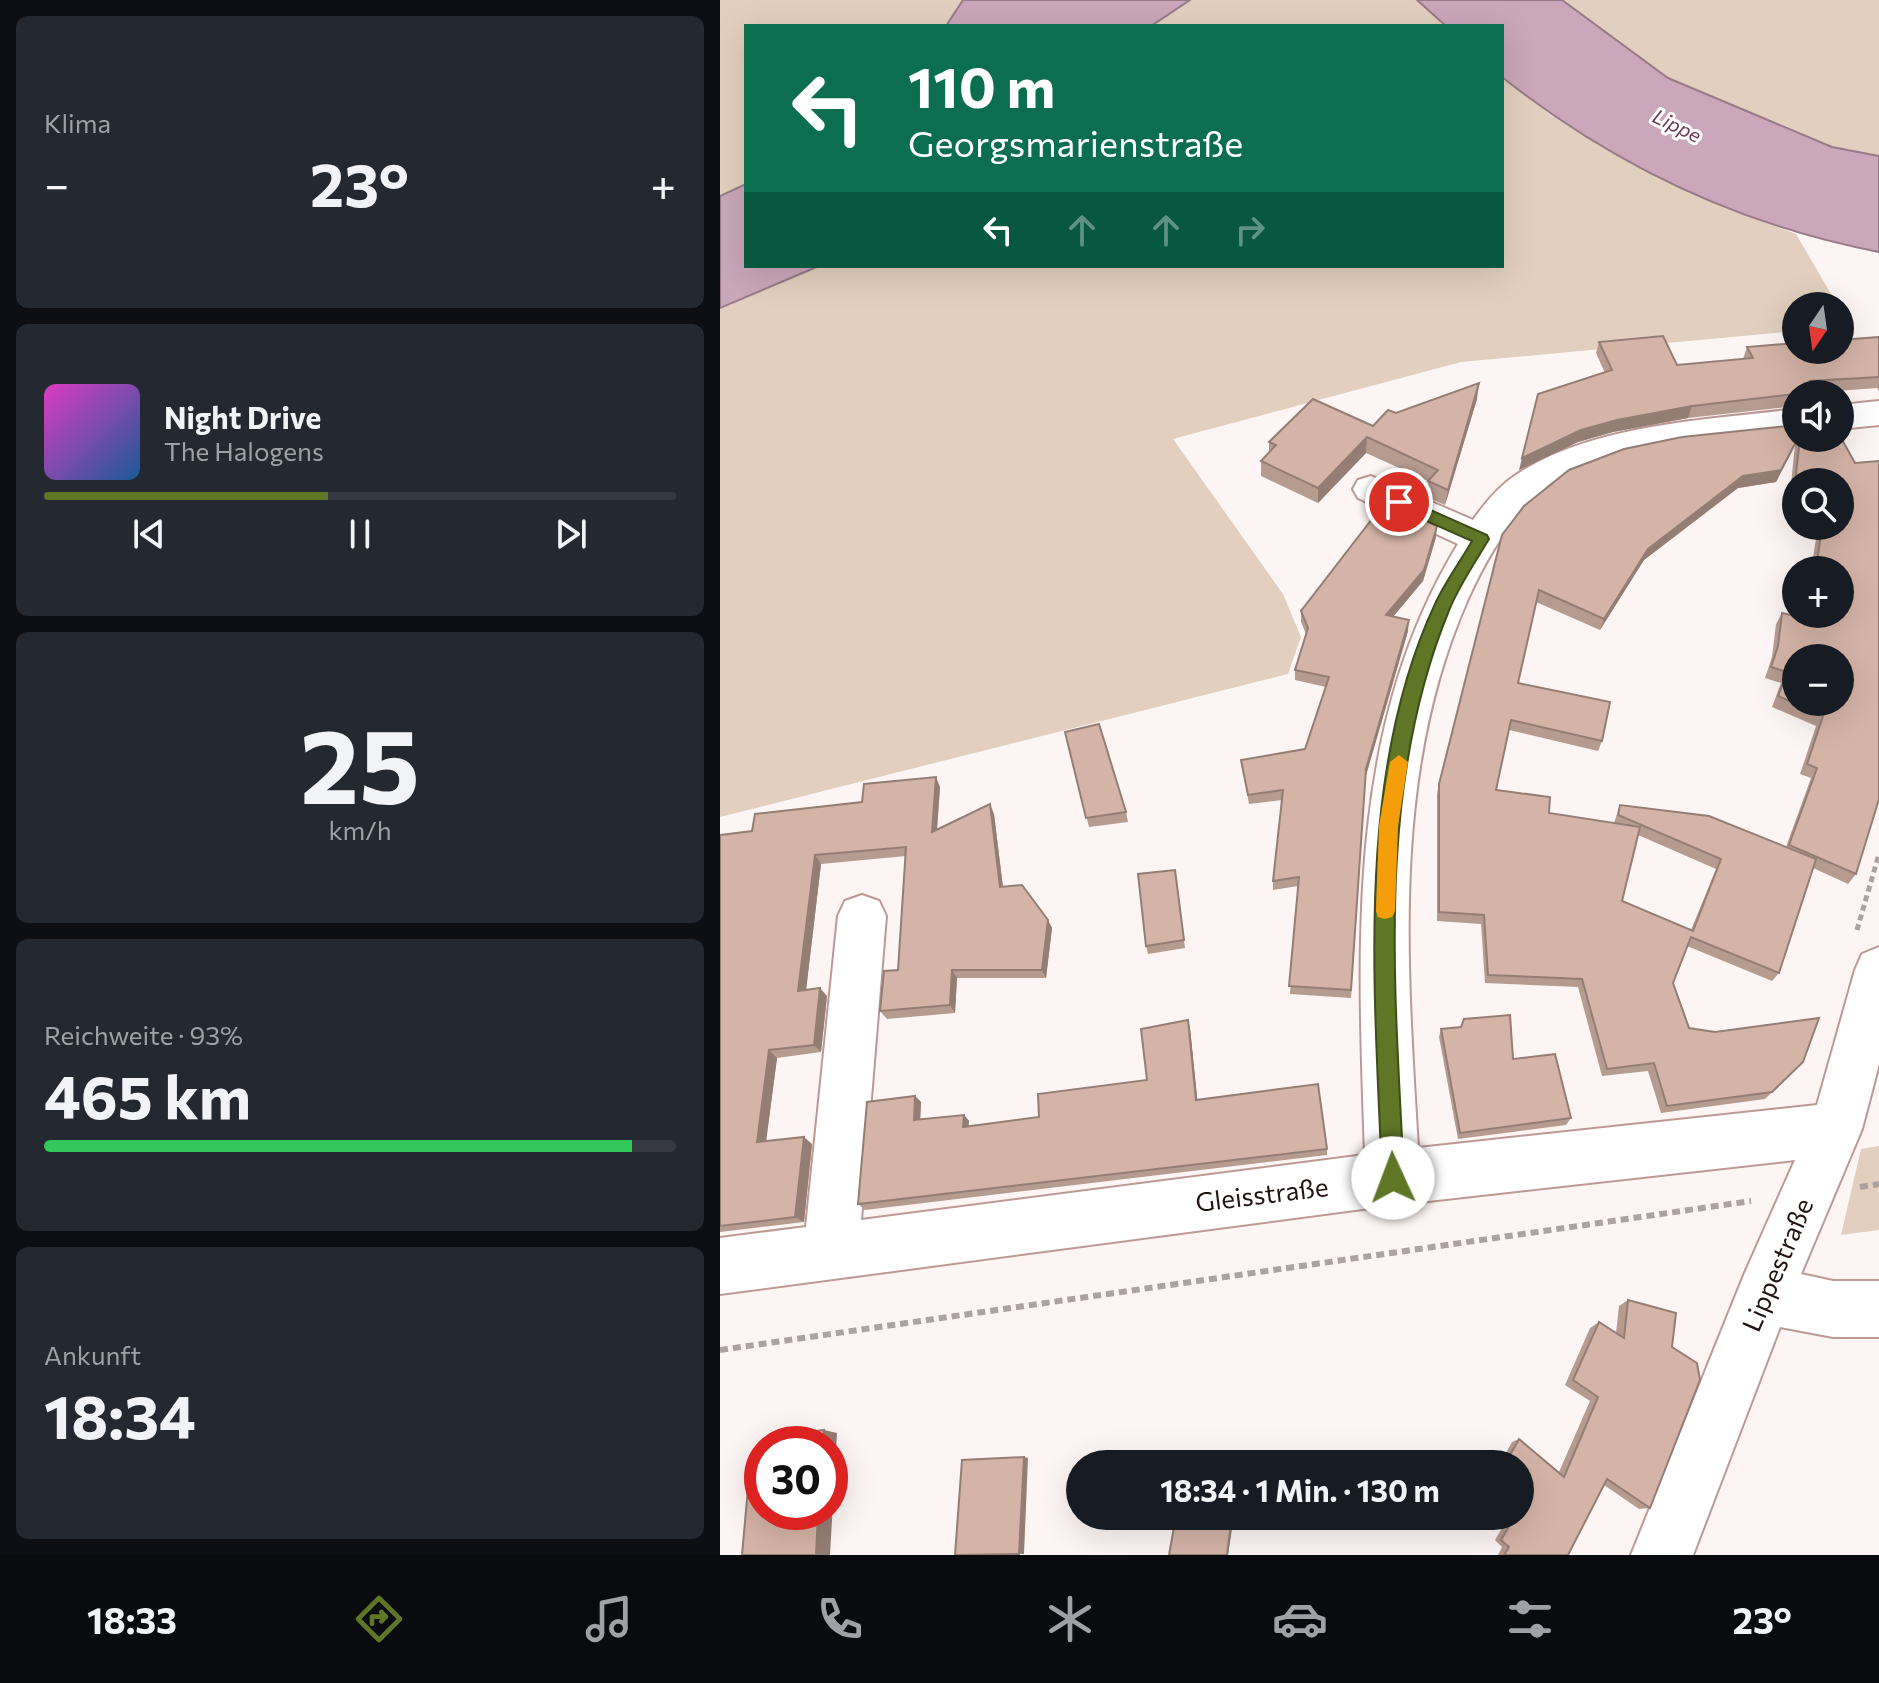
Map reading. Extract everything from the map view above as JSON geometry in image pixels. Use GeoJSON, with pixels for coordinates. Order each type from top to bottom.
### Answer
{"type":"FeatureCollection","features":[{"type":"Feature","properties":{"kind":"street"},"geometry":{"type":"LineString","coordinates":[[1854,416],[1879,413]]}},
{"type":"Feature","properties":{"kind":"street"},"geometry":{"type":"LineString","coordinates":[[1393,1178],[1384,951],[1389,826],[1404,733],[1420,666],[1443,604],[1481,539],[1509,501],[1528,484],[1603,451],[1782,423]]}},
{"type":"Feature","properties":{"kind":"street"},"geometry":{"type":"LineString","coordinates":[[1371,489],[1481,539]]}},
{"type":"Feature","properties":{"kind":"street"},"geometry":{"type":"LineString","coordinates":[[831,1250],[862,916]]}},
{"type":"Feature","properties":{"kind":"street","name":"Lippestraße"},"geometry":{"type":"LineString","coordinates":[[1662,1555],[1764,1295],[1836,1129],[1879,970]]}},
{"type":"Feature","properties":{"kind":"street","name":"Gleisstraße"},"geometry":{"type":"LineString","coordinates":[[720,1266],[1393,1178],[1836,1129]]}},
{"type":"Feature","properties":{"kind":"street"},"geometry":{"type":"LineString","coordinates":[[1764,1295],[1833,1309],[1879,1309]]}},
{"type":"Feature","properties":{"kind":"path"},"geometry":{"type":"LineString","coordinates":[[720,1350],[1879,1184]]}},
{"type":"Feature","properties":{"kind":"shaded area"},"geometry":{"type":"Polygon","coordinates":[[[720,0],[963,0],[947,24],[744,24],[744,185],[720,196],[720,0]]]}},
{"type":"Feature","properties":{"kind":"shaded area"},"geometry":{"type":"Polygon","coordinates":[[[1190,0],[1417,0],[1444,24],[1154,24],[1190,0]]]}},
{"type":"Feature","properties":{"kind":"shaded area"},"geometry":{"type":"Polygon","coordinates":[[[1562,0],[1879,0],[1879,156],[1832,147],[1668,78],[1562,0]]]}},
{"type":"Feature","properties":{"kind":"shaded area"},"geometry":{"type":"Polygon","coordinates":[[[1504,79],[1552,116],[1618,157],[1720,206],[1796,234],[1830,292],[1782,292],[1782,332],[1461,362],[1173,439],[1283,594],[1301,637],[1288,674],[720,817],[720,308],[814,268],[1504,268],[1504,79]]]}},
{"type":"Feature","properties":{"kind":"shaded area"},"geometry":{"type":"Polygon","coordinates":[[[1879,1146],[1879,1230],[1841,1235],[1861,1149],[1879,1146]]]}},
{"type":"Feature","properties":{"kind":"water"},"geometry":{"type":"Polygon","coordinates":[[[963,0],[1190,0],[1154,24],[947,24],[963,0]]]}},
{"type":"Feature","properties":{"kind":"water","name":"Lippe"},"geometry":{"type":"Polygon","coordinates":[[[1417,0],[1562,0],[1668,78],[1832,147],[1879,156],[1879,252],[1777,226],[1728,208],[1633,164],[1544,109],[1504,79],[1504,24],[1444,24],[1417,0]]]}},
{"type":"Feature","properties":{"kind":"water"},"geometry":{"type":"Polygon","coordinates":[[[744,185],[744,268],[814,268],[720,308],[720,196],[744,185]]]}},
{"type":"Feature","properties":{"kind":"building"},"geometry":{"type":"Polygon","coordinates":[[[1663,336],[1677,365],[1753,358],[1747,347],[1782,344],[1782,364],[1854,364],[1854,339],[1879,337],[1879,377],[1782,380],[1782,396],[1692,406],[1617,420],[1581,430],[1522,458],[1538,394],[1612,370],[1599,342],[1663,336]]]}},
{"type":"Feature","properties":{"kind":"building"},"geometry":{"type":"Polygon","coordinates":[[[1479,383],[1448,490],[1428,481],[1438,470],[1367,437],[1318,488],[1261,461],[1276,445],[1269,442],[1313,399],[1373,426],[1388,410],[1396,413],[1479,383]]]}},
{"type":"Feature","properties":{"kind":"building"},"geometry":{"type":"Polygon","coordinates":[[[1782,426],[1782,452],[1791,452],[1781,470],[1743,476],[1648,549],[1604,619],[1539,590],[1518,683],[1610,702],[1602,741],[1511,720],[1496,790],[1550,797],[1549,813],[1640,827],[1622,901],[1693,931],[1721,859],[1618,815],[1620,805],[1709,816],[1816,859],[1779,973],[1691,937],[1673,983],[1689,1028],[1715,1032],[1819,1018],[1803,1062],[1772,1092],[1667,1106],[1654,1063],[1607,1069],[1582,979],[1488,975],[1484,915],[1439,912],[1439,784],[1502,535],[1524,506],[1569,470],[1624,449],[1682,437],[1782,426]]]}},
{"type":"Feature","properties":{"kind":"building"},"geometry":{"type":"Polygon","coordinates":[[[1798,452],[1849,452],[1855,463],[1879,461],[1879,799],[1856,874],[1789,845],[1817,768],[1807,764],[1823,716],[1854,716],[1854,644],[1782,644],[1782,670],[1771,667],[1778,646],[1782,613],[1782,628],[1854,628],[1854,556],[1818,556],[1820,540],[1854,540],[1854,468],[1797,468],[1798,452]]]}},
{"type":"Feature","properties":{"kind":"building"},"geometry":{"type":"Polygon","coordinates":[[[1406,512],[1437,526],[1424,570],[1386,615],[1409,620],[1366,769],[1351,990],[1289,986],[1299,877],[1273,881],[1283,790],[1248,795],[1241,760],[1305,749],[1329,677],[1295,670],[1308,628],[1301,611],[1372,519],[1392,529],[1406,512]]]}},
{"type":"Feature","properties":{"kind":"building"},"geometry":{"type":"Polygon","coordinates":[[[1099,724],[1126,812],[1086,818],[1065,732],[1099,724]]]}},
{"type":"Feature","properties":{"kind":"building"},"geometry":{"type":"Polygon","coordinates":[[[936,777],[932,832],[990,804],[1000,887],[1022,885],[1048,920],[1042,970],[952,970],[950,1005],[880,1011],[884,971],[898,970],[906,847],[815,855],[798,991],[820,988],[814,1045],[769,1050],[757,1142],[804,1137],[795,1217],[720,1226],[720,835],[752,831],[755,814],[862,802],[864,784],[936,777]]]}},
{"type":"Feature","properties":{"kind":"building"},"geometry":{"type":"Polygon","coordinates":[[[1175,870],[1184,940],[1146,946],[1138,874],[1175,870]]]}},
{"type":"Feature","properties":{"kind":"building"},"geometry":{"type":"Polygon","coordinates":[[[1510,1015],[1513,1059],[1555,1054],[1571,1118],[1460,1133],[1441,1029],[1461,1027],[1464,1019],[1510,1015]]]}},
{"type":"Feature","properties":{"kind":"building"},"geometry":{"type":"Polygon","coordinates":[[[1188,1020],[1196,1100],[1318,1084],[1327,1149],[858,1204],[867,1102],[915,1096],[914,1120],[964,1115],[963,1127],[1039,1117],[1038,1094],[1147,1080],[1141,1029],[1188,1020]]]}},
{"type":"Feature","properties":{"kind":"building"},"geometry":{"type":"Polygon","coordinates":[[[1628,1300],[1676,1313],[1672,1347],[1697,1363],[1700,1380],[1650,1508],[1607,1479],[1568,1555],[1504,1555],[1509,1547],[1501,1540],[1507,1530],[1534,1530],[1534,1452],[1564,1477],[1598,1397],[1573,1380],[1599,1322],[1624,1338],[1628,1300]]]}},
{"type":"Feature","properties":{"kind":"building"},"geometry":{"type":"Polygon","coordinates":[[[1519,1439],[1532,1450],[1513,1450],[1519,1439]]]}},
{"type":"Feature","properties":{"kind":"building"},"geometry":{"type":"Polygon","coordinates":[[[1024,1457],[1019,1554],[955,1555],[962,1460],[1024,1457]]]}},
{"type":"Feature","properties":{"kind":"building"},"geometry":{"type":"Polygon","coordinates":[[[744,1530],[817,1530],[816,1555],[742,1555],[744,1530]]]}},
{"type":"Feature","properties":{"kind":"building"},"geometry":{"type":"Polygon","coordinates":[[[1173,1530],[1230,1530],[1227,1555],[1169,1555],[1173,1530]]]}},
{"type":"Feature","properties":{"kind":"slow traffic"},"geometry":{"type":"LineString","coordinates":[[1385,911],[1389,826],[1399,762]]}},
{"type":"Feature","properties":{"kind":"route"},"geometry":{"type":"LineString","coordinates":[[1393,1178],[1384,951],[1389,826],[1404,733],[1420,666],[1443,604],[1481,539],[1399,502]]}}]}
